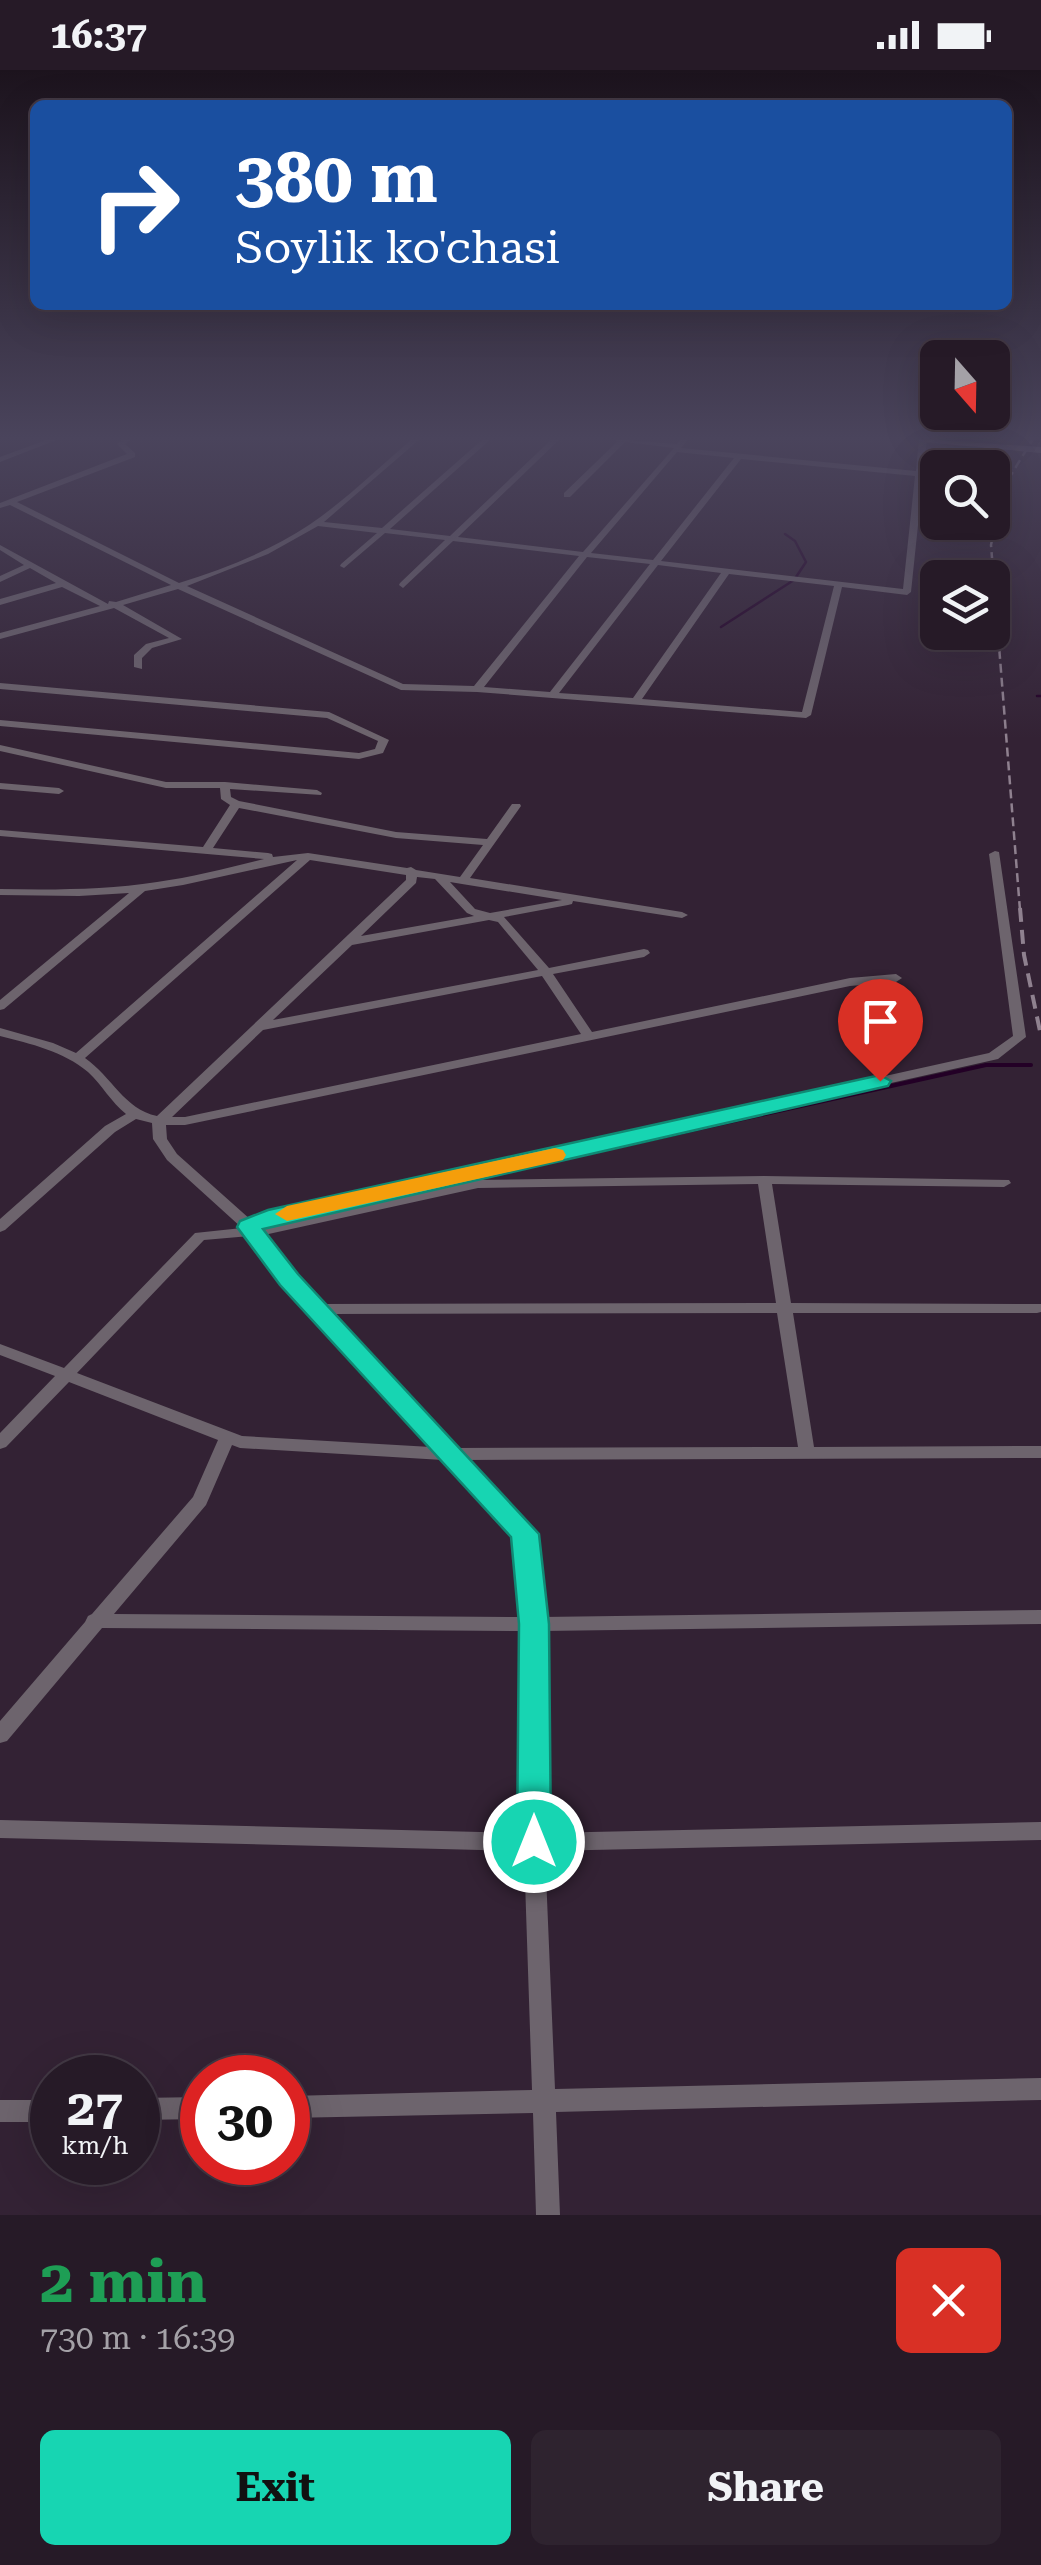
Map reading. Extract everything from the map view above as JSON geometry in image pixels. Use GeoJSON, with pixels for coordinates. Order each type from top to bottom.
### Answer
{"type":"FeatureCollection","features":[{"type":"Feature","properties":{"kind":"street"},"geometry":{"type":"LineString","coordinates":[[86,539],[401,687],[553,694],[806,715],[838,585]]}},
{"type":"Feature","properties":{"kind":"street"},"geometry":{"type":"LineString","coordinates":[[0,636],[244,562],[291,539]]}},
{"type":"Feature","properties":{"kind":"street"},"geometry":{"type":"LineString","coordinates":[[344,566],[378,539]]}},
{"type":"Feature","properties":{"kind":"street"},"geometry":{"type":"LineString","coordinates":[[403,585],[450,539]]}},
{"type":"Feature","properties":{"kind":"street"},"geometry":{"type":"LineString","coordinates":[[460,539],[887,592],[910,590],[914,539]]}},
{"type":"Feature","properties":{"kind":"street"},"geometry":{"type":"LineString","coordinates":[[476,689],[599,539]]}},
{"type":"Feature","properties":{"kind":"street"},"geometry":{"type":"LineString","coordinates":[[553,694],[676,539]]}},
{"type":"Feature","properties":{"kind":"street"},"geometry":{"type":"LineString","coordinates":[[0,548],[63,584],[178,639],[146,648],[137,657],[138,667]]}},
{"type":"Feature","properties":{"kind":"street"},"geometry":{"type":"LineString","coordinates":[[0,579],[31,565]]}},
{"type":"Feature","properties":{"kind":"street"},"geometry":{"type":"LineString","coordinates":[[635,702],[726,572]]}},
{"type":"Feature","properties":{"kind":"street"},"geometry":{"type":"LineString","coordinates":[[0,602],[63,584]]}},
{"type":"Feature","properties":{"kind":"street"},"geometry":{"type":"LineString","coordinates":[[0,686],[329,715],[384,740],[378,751],[360,756],[0,723]]}},
{"type":"Feature","properties":{"kind":"street"},"geometry":{"type":"LineString","coordinates":[[0,748],[166,785],[225,785],[317,793]]}},
{"type":"Feature","properties":{"kind":"street"},"geometry":{"type":"LineString","coordinates":[[225,785],[226,799],[236,804],[396,835],[490,842]]}},
{"type":"Feature","properties":{"kind":"street"},"geometry":{"type":"LineString","coordinates":[[0,786],[59,791]]}},
{"type":"Feature","properties":{"kind":"street"},"geometry":{"type":"LineString","coordinates":[[206,851],[236,804]]}},
{"type":"Feature","properties":{"kind":"street"},"geometry":{"type":"LineString","coordinates":[[462,881],[516,806]]}},
{"type":"Feature","properties":{"kind":"street"},"geometry":{"type":"LineString","coordinates":[[0,833],[277,857],[308,856],[682,916]]}},
{"type":"Feature","properties":{"kind":"street"},"geometry":{"type":"LineString","coordinates":[[0,1444],[200,1236],[251,1228],[270,1230],[993,1056],[1020,1037],[995,854]]}},
{"type":"Feature","properties":{"kind":"street"},"geometry":{"type":"LineString","coordinates":[[78,1058],[308,856]]}},
{"type":"Feature","properties":{"kind":"street"},"geometry":{"type":"LineString","coordinates":[[0,893],[76,895],[209,876],[277,857]]}},
{"type":"Feature","properties":{"kind":"street"},"geometry":{"type":"LineString","coordinates":[[411,870],[412,881],[159,1122],[160,1139],[172,1157],[251,1228],[316,1309],[525,1534],[534,1624],[534,1842],[548,2215]]}},
{"type":"Feature","properties":{"kind":"street"},"geometry":{"type":"LineString","coordinates":[[439,876],[471,911],[502,920],[546,971],[589,1036]]}},
{"type":"Feature","properties":{"kind":"street"},"geometry":{"type":"LineString","coordinates":[[0,1006],[143,886]]}},
{"type":"Feature","properties":{"kind":"street"},"geometry":{"type":"LineString","coordinates":[[348,942],[576,900]]}},
{"type":"Feature","properties":{"kind":"street"},"geometry":{"type":"LineString","coordinates":[[258,1027],[644,953]]}},
{"type":"Feature","properties":{"kind":"street"},"geometry":{"type":"LineString","coordinates":[[0,1032],[78,1058],[133,1115],[159,1122],[185,1120],[850,982],[896,978]]}},
{"type":"Feature","properties":{"kind":"street"},"geometry":{"type":"LineString","coordinates":[[0,1227],[110,1129],[133,1115]]}},
{"type":"Feature","properties":{"kind":"street"},"geometry":{"type":"LineString","coordinates":[[475,1179],[1004,1183]]}},
{"type":"Feature","properties":{"kind":"street"},"geometry":{"type":"LineString","coordinates":[[764,1180],[807,1452]]}},
{"type":"Feature","properties":{"kind":"street"},"geometry":{"type":"LineString","coordinates":[[0,1206],[18,1212]]}},
{"type":"Feature","properties":{"kind":"street"},"geometry":{"type":"LineString","coordinates":[[316,1309],[1037,1308]]}},
{"type":"Feature","properties":{"kind":"street"},"geometry":{"type":"LineString","coordinates":[[0,1349],[240,1442],[447,1454],[1041,1452]]}},
{"type":"Feature","properties":{"kind":"street"},"geometry":{"type":"LineString","coordinates":[[0,1736],[200,1500],[226,1437]]}},
{"type":"Feature","properties":{"kind":"street"},"geometry":{"type":"LineString","coordinates":[[94,1621],[534,1624],[1041,1618]]}},
{"type":"Feature","properties":{"kind":"street"},"geometry":{"type":"LineString","coordinates":[[0,1829],[534,1842],[1041,1831]]}},
{"type":"Feature","properties":{"kind":"street"},"geometry":{"type":"LineString","coordinates":[[310,2106],[1041,2089]]}},
{"type":"Feature","properties":{"kind":"street"},"geometry":{"type":"LineString","coordinates":[[0,2112],[30,2111]]}},
{"type":"Feature","properties":{"kind":"waterway"},"geometry":{"type":"LineString","coordinates":[[721,627],[794,580],[806,562],[792,539]]}},
{"type":"Feature","properties":{"kind":"waterway"},"geometry":{"type":"LineString","coordinates":[[273,1223],[986,1065],[1031,1065]]}},
{"type":"Feature","properties":{"kind":"railway"},"geometry":{"type":"LineString","coordinates":[[992,539],[1020,910]]}},
{"type":"Feature","properties":{"kind":"railway"},"geometry":{"type":"LineString","coordinates":[[1020,908],[1024,955],[1041,1036]]}},
{"type":"Feature","properties":{"kind":"slow traffic"},"geometry":{"type":"LineString","coordinates":[[287,1214],[555,1155]]}},
{"type":"Feature","properties":{"kind":"route"},"geometry":{"type":"LineString","coordinates":[[534,1842],[534,1624],[525,1534],[289,1280],[249,1227],[268,1218],[880,1081]]}}]}
